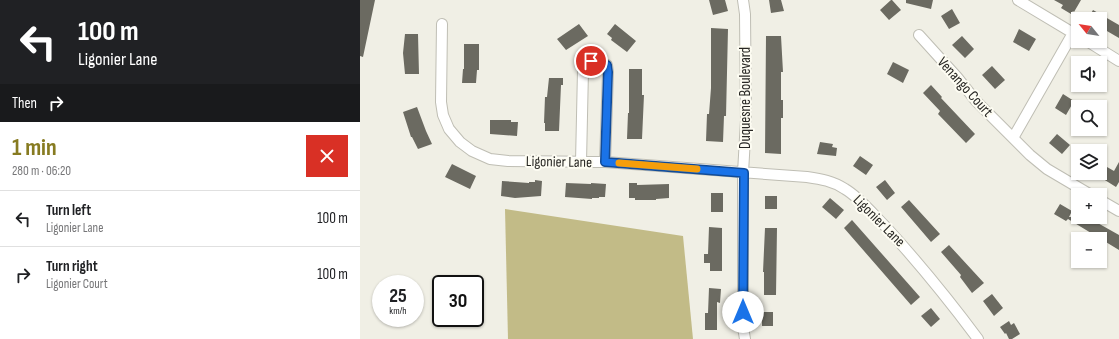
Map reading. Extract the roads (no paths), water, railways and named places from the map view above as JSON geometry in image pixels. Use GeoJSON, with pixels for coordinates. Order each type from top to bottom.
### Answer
{"type":"FeatureCollection","features":[{"type":"Feature","properties":{"kind":"street","name":"Duquesne Boulevard"},"geometry":{"type":"LineString","coordinates":[[743,0],[745,14],[746,106],[744,173],[744,339]]}},
{"type":"Feature","properties":{"kind":"street"},"geometry":{"type":"LineString","coordinates":[[1018,0],[1071,32]]}},
{"type":"Feature","properties":{"kind":"street","name":"Ligonier Lane"},"geometry":{"type":"LineString","coordinates":[[442,24],[441,102],[443,115],[449,130],[460,142],[472,151],[490,159],[508,161],[605,162],[807,177],[827,180],[844,188],[856,197],[914,258],[978,339]]}},
{"type":"Feature","properties":{"kind":"street","name":"Venango Court"},"geometry":{"type":"LineString","coordinates":[[919,35],[957,77],[976,101],[1030,155],[1047,169],[1079,188]]}},
{"type":"Feature","properties":{"kind":"street"},"geometry":{"type":"LineString","coordinates":[[1013,138],[1071,41]]}},
{"type":"Feature","properties":{"kind":"street"},"geometry":{"type":"LineString","coordinates":[[1098,48],[1119,61]]}},
{"type":"Feature","properties":{"kind":"street"},"geometry":{"type":"LineString","coordinates":[[581,162],[583,70],[584,65],[591,61],[603,62],[607,65],[608,72],[605,162]]}},
{"type":"Feature","properties":{"kind":"street"},"geometry":{"type":"LineString","coordinates":[[1107,204],[1119,211]]}}]}
